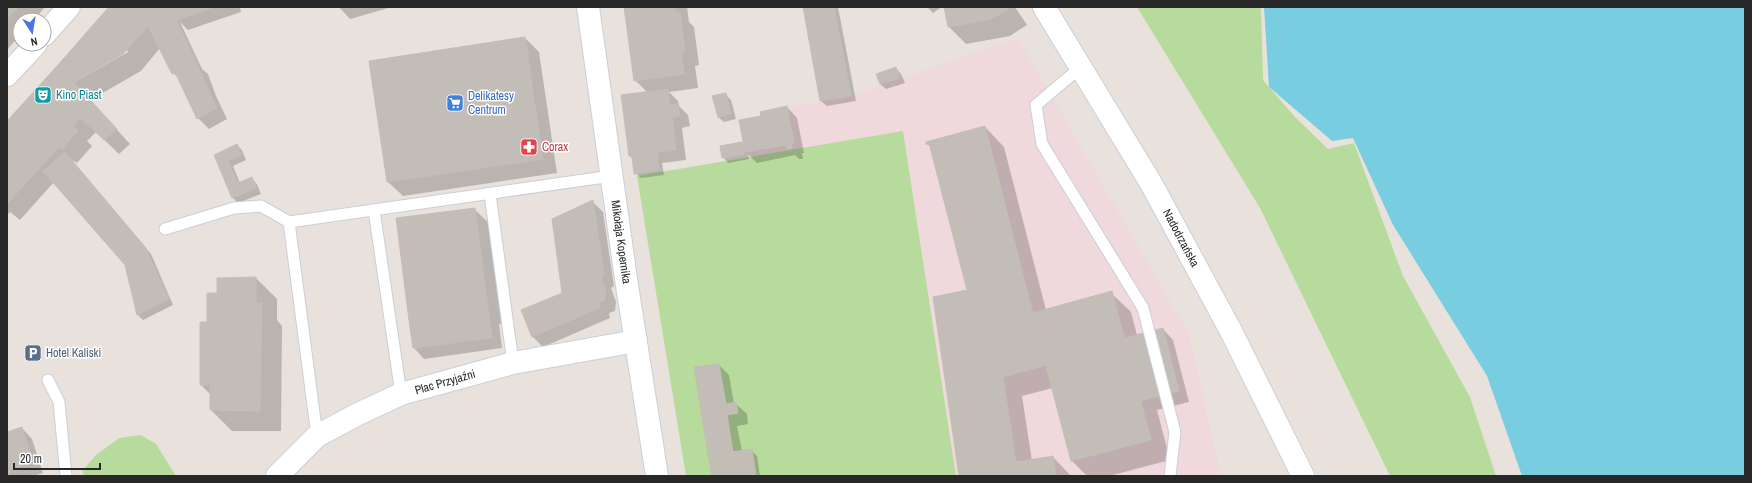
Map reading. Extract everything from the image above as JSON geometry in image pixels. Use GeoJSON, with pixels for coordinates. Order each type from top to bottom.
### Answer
{"type":"FeatureCollection","features":[{"type":"Feature","properties":{"kind":"street"},"geometry":{"type":"LineString","coordinates":[[52,26],[69,7]]}},
{"type":"Feature","properties":{"kind":"street","name":"Mikołaja Kopernika"},"geometry":{"type":"LineString","coordinates":[[588,7],[657,476]]}},
{"type":"Feature","properties":{"kind":"street","name":"Nadodrzańska"},"geometry":{"type":"LineString","coordinates":[[1044,7],[1152,185],[1232,333],[1304,476]]}},
{"type":"Feature","properties":{"kind":"street"},"geometry":{"type":"LineString","coordinates":[[7,75],[29,52]]}},
{"type":"Feature","properties":{"kind":"street","name":"Plac Przyjaźni"},"geometry":{"type":"LineString","coordinates":[[277,476],[317,436],[356,415],[401,394],[513,363],[636,341]]}},
{"type":"Feature","properties":{"kind":"lane"},"geometry":{"type":"LineString","coordinates":[[1081,67],[1036,105],[1042,144],[1143,308],[1175,432],[1170,476]]}},
{"type":"Feature","properties":{"kind":"lane"},"geometry":{"type":"LineString","coordinates":[[165,229],[234,208],[261,206],[289,222],[612,176]]}},
{"type":"Feature","properties":{"kind":"lane"},"geometry":{"type":"LineString","coordinates":[[490,194],[513,363]]}},
{"type":"Feature","properties":{"kind":"lane"},"geometry":{"type":"LineString","coordinates":[[374,210],[401,394]]}},
{"type":"Feature","properties":{"kind":"lane"},"geometry":{"type":"LineString","coordinates":[[289,222],[317,436]]}},
{"type":"Feature","properties":{"kind":"lane"},"geometry":{"type":"LineString","coordinates":[[48,380],[58,402],[66,476]]}},
{"type":"Feature","properties":{"kind":"shaded area"},"geometry":{"type":"Polygon","coordinates":[[[1018,38],[1189,334],[1221,476],[686,476],[637,176],[746,158],[739,120],[761,116],[760,112],[851,96],[1018,38]]]}},
{"type":"Feature","properties":{"kind":"green space"},"geometry":{"type":"Polygon","coordinates":[[[1137,7],[1261,7],[1263,80],[1295,117],[1328,149],[1354,143],[1403,276],[1470,397],[1496,476],[1390,476],[1260,208],[1137,7]]]}},
{"type":"Feature","properties":{"kind":"green space"},"geometry":{"type":"Polygon","coordinates":[[[903,131],[956,476],[686,476],[637,176],[903,131]]]}},
{"type":"Feature","properties":{"kind":"green space"},"geometry":{"type":"Polygon","coordinates":[[[141,435],[156,444],[176,476],[84,476],[82,471],[96,455],[119,438],[141,435]]]}},
{"type":"Feature","properties":{"kind":"water"},"geometry":{"type":"Polygon","coordinates":[[[1264,7],[1745,7],[1745,476],[1522,476],[1487,376],[1393,225],[1353,138],[1332,141],[1269,87],[1264,7]]]}},
{"type":"Feature","properties":{"kind":"building"},"geometry":{"type":"Polygon","coordinates":[[[7,7],[18,7],[12,12],[7,19],[7,7]]]}},
{"type":"Feature","properties":{"kind":"building"},"geometry":{"type":"Polygon","coordinates":[[[109,7],[133,7],[148,26],[129,47],[100,17],[109,7]]]}},
{"type":"Feature","properties":{"kind":"building"},"geometry":{"type":"Polygon","coordinates":[[[133,7],[172,7],[179,26],[159,37],[152,24],[148,26],[133,7]]]}},
{"type":"Feature","properties":{"kind":"building"},"geometry":{"type":"Polygon","coordinates":[[[172,7],[214,7],[177,20],[172,7]]]}},
{"type":"Feature","properties":{"kind":"building"},"geometry":{"type":"Polygon","coordinates":[[[624,7],[675,7],[675,12],[680,12],[685,51],[681,52],[684,74],[634,81],[624,7]]]}},
{"type":"Feature","properties":{"kind":"building"},"geometry":{"type":"Polygon","coordinates":[[[803,7],[834,7],[851,96],[820,101],[803,7]]]}},
{"type":"Feature","properties":{"kind":"building"},"geometry":{"type":"Polygon","coordinates":[[[944,7],[1010,8],[992,19],[948,27],[944,7]]]}},
{"type":"Feature","properties":{"kind":"building"},"geometry":{"type":"Polygon","coordinates":[[[100,17],[129,47],[123,54],[74,82],[58,65],[100,17]]]}},
{"type":"Feature","properties":{"kind":"building"},"geometry":{"type":"Polygon","coordinates":[[[152,24],[159,37],[179,26],[197,63],[172,74],[148,26],[152,24]]]}},
{"type":"Feature","properties":{"kind":"building"},"geometry":{"type":"Polygon","coordinates":[[[525,37],[543,159],[387,182],[369,61],[525,37]]]}},
{"type":"Feature","properties":{"kind":"building"},"geometry":{"type":"Polygon","coordinates":[[[197,63],[217,108],[197,119],[175,72],[197,63]]]}},
{"type":"Feature","properties":{"kind":"building"},"geometry":{"type":"Polygon","coordinates":[[[58,65],[117,129],[104,140],[81,118],[73,126],[78,131],[62,149],[18,109],[58,65]]]}},
{"type":"Feature","properties":{"kind":"building"},"geometry":{"type":"Polygon","coordinates":[[[896,67],[900,78],[880,84],[876,74],[896,67]]]}},
{"type":"Feature","properties":{"kind":"building"},"geometry":{"type":"Polygon","coordinates":[[[668,89],[670,105],[678,104],[680,116],[672,117],[676,150],[629,156],[621,95],[668,89]]]}},
{"type":"Feature","properties":{"kind":"building"},"geometry":{"type":"Polygon","coordinates":[[[726,93],[731,114],[718,117],[712,96],[726,93]]]}},
{"type":"Feature","properties":{"kind":"building"},"geometry":{"type":"Polygon","coordinates":[[[787,106],[794,143],[792,143],[792,148],[787,149],[786,145],[745,152],[739,120],[761,116],[760,112],[787,106]]]}},
{"type":"Feature","properties":{"kind":"building"},"geometry":{"type":"Polygon","coordinates":[[[18,109],[59,147],[7,204],[7,121],[18,109]]]}},
{"type":"Feature","properties":{"kind":"building"},"geometry":{"type":"Polygon","coordinates":[[[985,126],[1046,365],[1003,377],[1016,462],[1053,456],[1056,476],[959,476],[933,297],[967,290],[929,143],[926,145],[926,142],[985,126]]]}},
{"type":"Feature","properties":{"kind":"building"},"geometry":{"type":"Polygon","coordinates":[[[742,142],[744,154],[722,158],[720,146],[742,142]]]}},
{"type":"Feature","properties":{"kind":"building"},"geometry":{"type":"Polygon","coordinates":[[[237,144],[242,155],[228,161],[238,183],[252,177],[256,188],[232,198],[214,155],[237,144]]]}},
{"type":"Feature","properties":{"kind":"building"},"geometry":{"type":"Polygon","coordinates":[[[65,152],[145,247],[169,299],[137,315],[125,265],[43,171],[65,152]]]}},
{"type":"Feature","properties":{"kind":"building"},"geometry":{"type":"Polygon","coordinates":[[[657,152],[659,170],[634,174],[632,156],[657,152]]]}},
{"type":"Feature","properties":{"kind":"building"},"geometry":{"type":"Polygon","coordinates":[[[593,200],[604,275],[562,293],[552,219],[593,200]]]}},
{"type":"Feature","properties":{"kind":"building"},"geometry":{"type":"Polygon","coordinates":[[[475,208],[488,309],[409,320],[396,218],[475,208]]]}},
{"type":"Feature","properties":{"kind":"building"},"geometry":{"type":"Polygon","coordinates":[[[256,277],[256,303],[262,303],[260,411],[210,410],[210,385],[200,385],[200,322],[207,322],[207,293],[217,293],[217,278],[256,277]]]}},
{"type":"Feature","properties":{"kind":"building"},"geometry":{"type":"Polygon","coordinates":[[[601,277],[606,291],[604,301],[599,302],[599,308],[532,337],[521,310],[601,277]]]}},
{"type":"Feature","properties":{"kind":"building"},"geometry":{"type":"Polygon","coordinates":[[[1112,291],[1151,440],[1071,461],[1032,313],[1112,291]]]}},
{"type":"Feature","properties":{"kind":"building"},"geometry":{"type":"Polygon","coordinates":[[[488,309],[492,338],[413,348],[409,320],[488,309]]]}},
{"type":"Feature","properties":{"kind":"building"},"geometry":{"type":"Polygon","coordinates":[[[1163,328],[1179,391],[1140,401],[1124,338],[1163,328]]]}},
{"type":"Feature","properties":{"kind":"building"},"geometry":{"type":"Polygon","coordinates":[[[719,364],[726,404],[736,402],[738,413],[727,415],[733,452],[708,455],[694,367],[719,364]]]}},
{"type":"Feature","properties":{"kind":"building"},"geometry":{"type":"Polygon","coordinates":[[[22,427],[33,463],[9,469],[10,476],[7,476],[7,432],[22,427]]]}},
{"type":"Feature","properties":{"kind":"building"},"geometry":{"type":"Polygon","coordinates":[[[752,449],[756,476],[728,476],[724,453],[752,449]]]}},
{"type":"Feature","properties":{"kind":"building"},"geometry":{"type":"Polygon","coordinates":[[[724,453],[728,476],[712,476],[708,455],[724,453]]]}},
{"type":"Feature","properties":{"kind":"place","name":"Kino Piast"},"geometry":{"type":"Point","coordinates":[43,95]}},
{"type":"Feature","properties":{"kind":"place","name":"Delikatesy Centrum"},"geometry":{"type":"Point","coordinates":[455,103]}},
{"type":"Feature","properties":{"kind":"place","name":"Corax"},"geometry":{"type":"Point","coordinates":[529,147]}},
{"type":"Feature","properties":{"kind":"place","name":"Hotel Kaliski"},"geometry":{"type":"Point","coordinates":[33,353]}}]}
